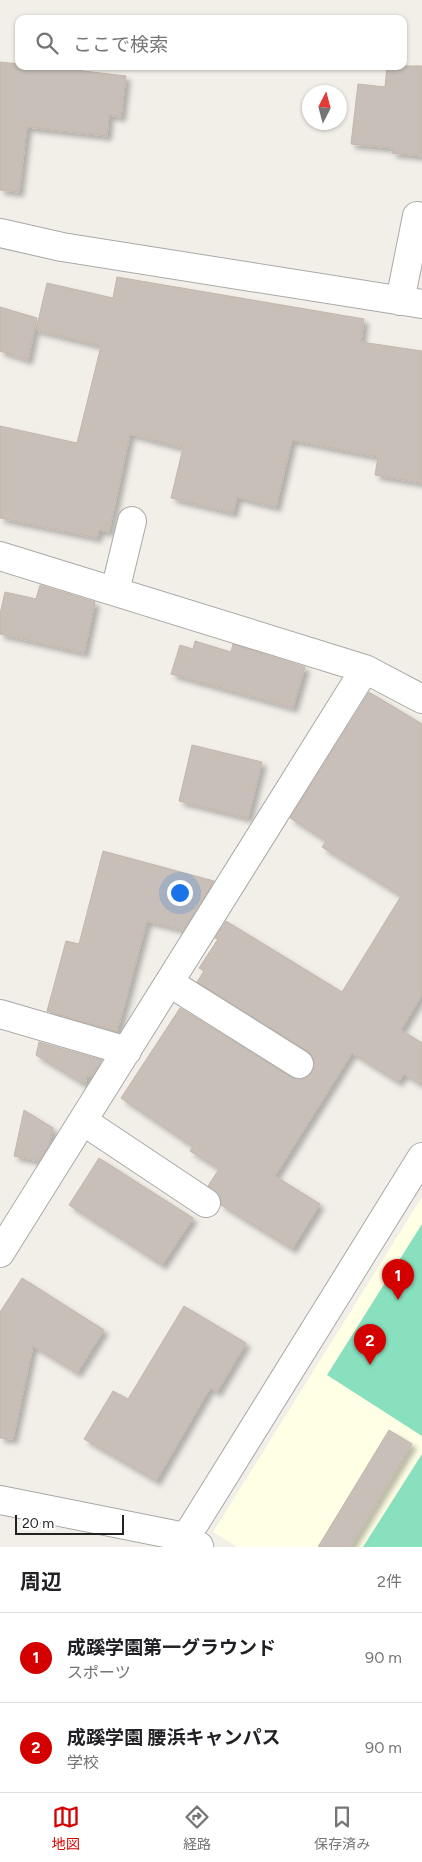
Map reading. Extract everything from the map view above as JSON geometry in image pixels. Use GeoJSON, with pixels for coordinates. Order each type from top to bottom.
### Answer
{"type":"FeatureCollection","features":[{"type":"Feature","properties":{"kind":"street"},"geometry":{"type":"LineString","coordinates":[[0,233],[62,247],[411,302],[417,216]]}},
{"type":"Feature","properties":{"kind":"street"},"geometry":{"type":"LineString","coordinates":[[115,591],[132,521]]}},
{"type":"Feature","properties":{"kind":"street"},"geometry":{"type":"LineString","coordinates":[[0,556],[365,669],[422,700]]}},
{"type":"Feature","properties":{"kind":"street"},"geometry":{"type":"LineString","coordinates":[[0,1253],[365,669]]}},
{"type":"Feature","properties":{"kind":"street"},"geometry":{"type":"LineString","coordinates":[[170,983],[299,1064]]}},
{"type":"Feature","properties":{"kind":"street"},"geometry":{"type":"LineString","coordinates":[[0,1014],[127,1051]]}},
{"type":"Feature","properties":{"kind":"street"},"geometry":{"type":"LineString","coordinates":[[83,1121],[206,1203]]}},
{"type":"Feature","properties":{"kind":"street"},"geometry":{"type":"LineString","coordinates":[[0,1500],[189,1544],[422,1157]]}},
{"type":"Feature","properties":{"kind":"shaded area"},"geometry":{"type":"Polygon","coordinates":[[[422,1197],[422,1547],[237,1547],[213,1532],[422,1197]]]}},
{"type":"Feature","properties":{"kind":"green space"},"geometry":{"type":"Polygon","coordinates":[[[422,1224],[422,1436],[327,1375],[422,1224]]]}},
{"type":"Feature","properties":{"kind":"green space"},"geometry":{"type":"Polygon","coordinates":[[[422,1454],[422,1547],[363,1547],[422,1454]]]}},
{"type":"Feature","properties":{"kind":"building"},"geometry":{"type":"Polygon","coordinates":[[[0,62],[15,64],[15,70],[75,70],[126,76],[121,117],[109,115],[107,136],[27,127],[19,192],[0,190],[0,62]]]}},
{"type":"Feature","properties":{"kind":"building"},"geometry":{"type":"Polygon","coordinates":[[[407,66],[422,66],[422,156],[392,153],[393,148],[351,144],[358,84],[385,87],[387,70],[407,70],[407,66]]]}},
{"type":"Feature","properties":{"kind":"building"},"geometry":{"type":"Polygon","coordinates":[[[117,277],[364,319],[361,342],[422,351],[422,483],[375,475],[378,457],[292,440],[276,507],[237,497],[233,513],[171,498],[183,448],[130,434],[109,532],[99,530],[97,538],[0,518],[0,426],[77,443],[101,346],[36,330],[47,283],[113,298],[117,277]]]}},
{"type":"Feature","properties":{"kind":"building"},"geometry":{"type":"Polygon","coordinates":[[[0,307],[37,318],[28,360],[0,351],[0,307]]]}},
{"type":"Feature","properties":{"kind":"building"},"geometry":{"type":"Polygon","coordinates":[[[40,585],[95,602],[84,653],[0,634],[0,614],[5,592],[36,599],[40,585]]]}},
{"type":"Feature","properties":{"kind":"building"},"geometry":{"type":"Polygon","coordinates":[[[195,641],[231,652],[233,644],[305,667],[293,708],[171,674],[180,645],[193,649],[195,641]]]}},
{"type":"Feature","properties":{"kind":"building"},"geometry":{"type":"Polygon","coordinates":[[[369,692],[422,724],[422,995],[401,1030],[422,1043],[422,1085],[404,1074],[398,1082],[352,1053],[275,1176],[320,1204],[292,1249],[221,1205],[220,1196],[208,1186],[219,1169],[190,1151],[193,1147],[121,1098],[180,1008],[291,1077],[298,1080],[306,1078],[312,1072],[315,1065],[313,1057],[307,1051],[197,982],[204,971],[199,968],[218,939],[215,938],[226,921],[342,992],[401,896],[322,847],[326,841],[290,818],[369,692]]]}},
{"type":"Feature","properties":{"kind":"building"},"geometry":{"type":"Polygon","coordinates":[[[192,745],[262,762],[248,818],[179,801],[192,745]]]}},
{"type":"Feature","properties":{"kind":"building"},"geometry":{"type":"Polygon","coordinates":[[[103,851],[214,881],[184,930],[147,921],[117,1032],[47,1011],[66,941],[79,944],[103,851]]]}},
{"type":"Feature","properties":{"kind":"building"},"geometry":{"type":"Polygon","coordinates":[[[39,1042],[102,1060],[91,1077],[87,1075],[85,1085],[36,1055],[39,1042]]]}},
{"type":"Feature","properties":{"kind":"building"},"geometry":{"type":"Polygon","coordinates":[[[24,1110],[53,1128],[49,1145],[39,1161],[14,1156],[24,1110]]]}},
{"type":"Feature","properties":{"kind":"building"},"geometry":{"type":"Polygon","coordinates":[[[99,1158],[193,1218],[162,1265],[69,1205],[99,1158]]]}},
{"type":"Feature","properties":{"kind":"building"},"geometry":{"type":"Polygon","coordinates":[[[22,1278],[104,1330],[77,1373],[33,1346],[13,1439],[0,1438],[0,1312],[22,1278]]]}},
{"type":"Feature","properties":{"kind":"building"},"geometry":{"type":"Polygon","coordinates":[[[184,1306],[246,1343],[217,1392],[210,1388],[156,1481],[84,1439],[113,1391],[128,1399],[184,1306]]]}},
{"type":"Feature","properties":{"kind":"building"},"geometry":{"type":"Polygon","coordinates":[[[389,1430],[412,1444],[350,1547],[318,1547],[389,1430]]]}},
{"type":"Feature","properties":{"kind":"place","name":"成蹊学園第一グラウンド"},"geometry":{"type":"Point","coordinates":[398,1300]}},
{"type":"Feature","properties":{"kind":"place","name":"成蹊学園 腰浜キャンパス"},"geometry":{"type":"Point","coordinates":[370,1365]}}]}
